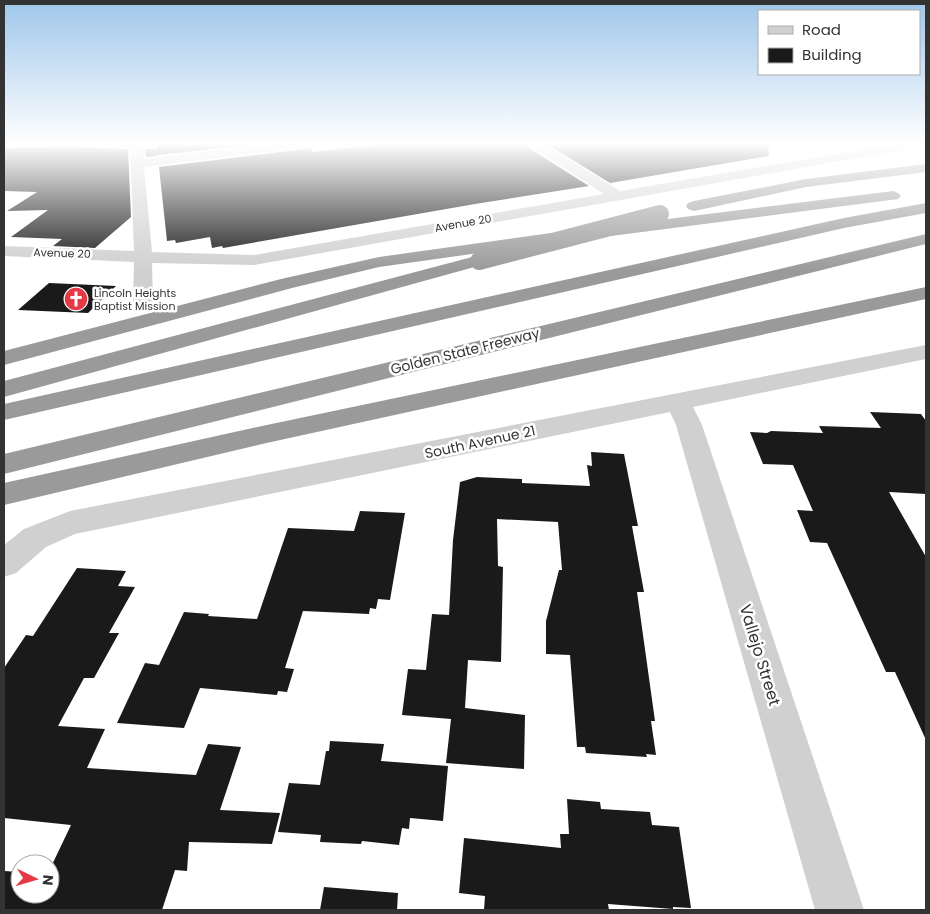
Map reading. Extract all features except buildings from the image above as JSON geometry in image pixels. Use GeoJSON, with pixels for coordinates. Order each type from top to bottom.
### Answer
{"type":"FeatureCollection","features":[{"type":"Feature","properties":{"kind":"highway"},"geometry":{"type":"LineString","coordinates":[[4,390],[479,261],[731,196],[791,186]]}},
{"type":"Feature","properties":{"kind":"highway"},"geometry":{"type":"LineString","coordinates":[[4,358],[288,283],[379,262],[476,248],[926,192]]}},
{"type":"Feature","properties":{"kind":"highway"},"geometry":{"type":"LineString","coordinates":[[4,412],[844,223],[926,208]]}},
{"type":"Feature","properties":{"kind":"highway","name":"Golden State Freeway"},"geometry":{"type":"LineString","coordinates":[[4,464],[926,238]]}},
{"type":"Feature","properties":{"kind":"highway"},"geometry":{"type":"LineString","coordinates":[[4,494],[262,435],[926,293]]}},
{"type":"Feature","properties":{"kind":"street"},"geometry":{"type":"LineString","coordinates":[[139,186],[143,256],[143,302]]}},
{"type":"Feature","properties":{"kind":"street"},"geometry":{"type":"LineString","coordinates":[[602,186],[618,196]]}},
{"type":"Feature","properties":{"kind":"street","name":"Avenue 20"},"geometry":{"type":"LineString","coordinates":[[4,251],[212,260],[254,260],[677,186]]}},
{"type":"Feature","properties":{"kind":"street","name":"South Avenue 21"},"geometry":{"type":"LineString","coordinates":[[4,563],[35,538],[70,523],[926,352]]}},
{"type":"Feature","properties":{"kind":"street","name":"Vallejo Street"},"geometry":{"type":"LineString","coordinates":[[678,401],[689,425],[840,910]]}},
{"type":"Feature","properties":{"kind":"place","name":"Lincoln Heights Baptist Mission"},"geometry":{"type":"Point","coordinates":[76,299]}}]}
